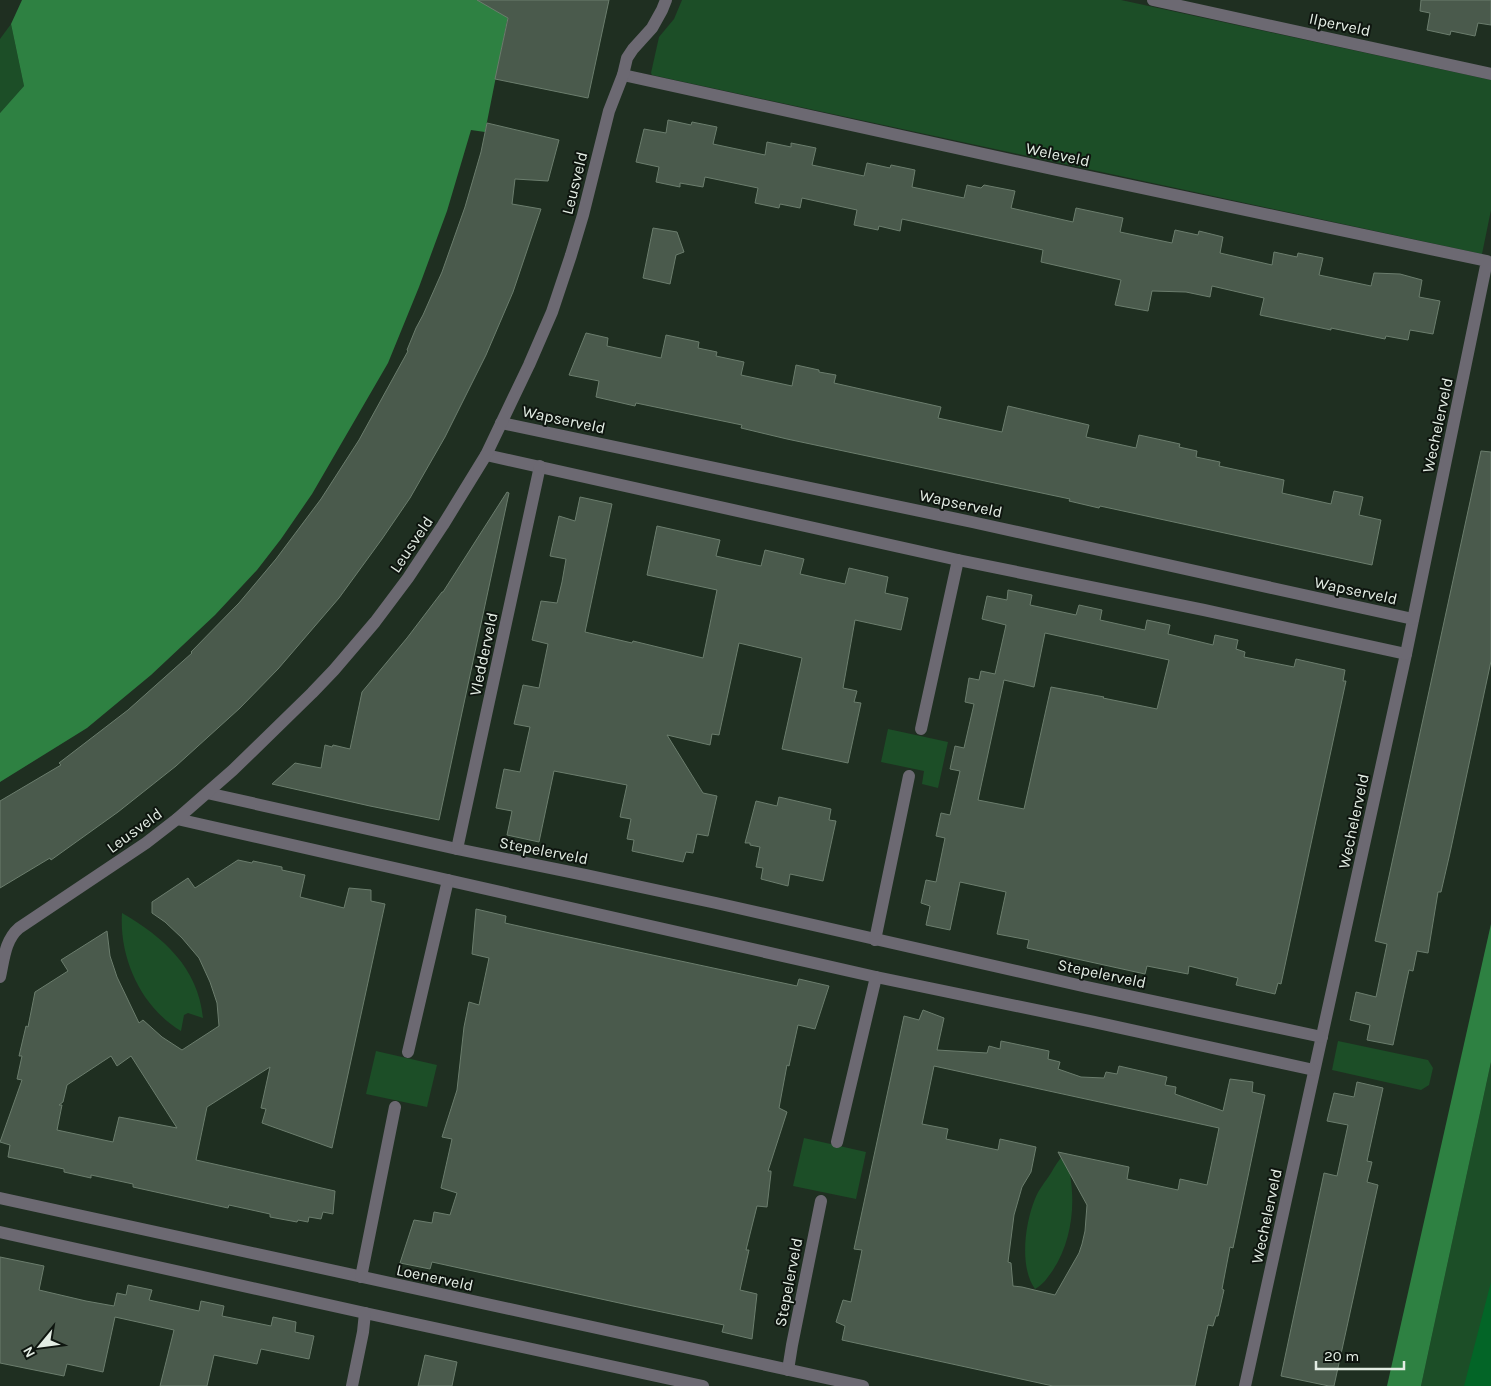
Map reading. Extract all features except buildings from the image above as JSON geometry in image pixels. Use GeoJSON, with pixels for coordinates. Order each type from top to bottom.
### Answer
{"type":"FeatureCollection","features":[{"type":"Feature","properties":{"kind":"street","name":"Leusveld"},"geometry":{"type":"LineString","coordinates":[[0,976],[8,943],[12,935],[19,928],[146,843],[177,819],[250,754],[312,693],[365,634],[426,552],[486,455],[529,365],[552,312],[584,215],[609,111],[630,53],[652,28],[666,0]]}},
{"type":"Feature","properties":{"kind":"street","name":"Ilperveld"},"geometry":{"type":"LineString","coordinates":[[1153,0],[1491,74]]}},
{"type":"Feature","properties":{"kind":"street","name":"Weleveld"},"geometry":{"type":"LineString","coordinates":[[623,75],[1052,170],[1487,261]]}},
{"type":"Feature","properties":{"kind":"street","name":"Wechelerveld"},"geometry":{"type":"LineString","coordinates":[[1245,1386],[1406,654],[1487,261]]}},
{"type":"Feature","properties":{"kind":"street","name":"Wapserveld"},"geometry":{"type":"LineString","coordinates":[[501,423],[972,522],[1413,619]]}},
{"type":"Feature","properties":{"kind":"street"},"geometry":{"type":"LineString","coordinates":[[486,455],[958,560],[1406,654]]}},
{"type":"Feature","properties":{"kind":"street","name":"Vledderveld"},"geometry":{"type":"LineString","coordinates":[[457,849],[540,466]]}},
{"type":"Feature","properties":{"kind":"street"},"geometry":{"type":"LineString","coordinates":[[921,730],[958,560]]}},
{"type":"Feature","properties":{"kind":"street"},"geometry":{"type":"LineString","coordinates":[[875,940],[909,776]]}},
{"type":"Feature","properties":{"kind":"street","name":"Stepelerveld"},"geometry":{"type":"LineString","coordinates":[[207,793],[1322,1037]]}},
{"type":"Feature","properties":{"kind":"street"},"geometry":{"type":"LineString","coordinates":[[177,819],[876,977],[1314,1070]]}},
{"type":"Feature","properties":{"kind":"street"},"geometry":{"type":"LineString","coordinates":[[408,1052],[448,880]]}},
{"type":"Feature","properties":{"kind":"street"},"geometry":{"type":"LineString","coordinates":[[837,1142],[876,977]]}},
{"type":"Feature","properties":{"kind":"street"},"geometry":{"type":"LineString","coordinates":[[361,1277],[395,1107]]}},
{"type":"Feature","properties":{"kind":"street","name":"Loenerveld"},"geometry":{"type":"LineString","coordinates":[[0,1198],[863,1386]]}},
{"type":"Feature","properties":{"kind":"street","name":"Stepelerveld"},"geometry":{"type":"LineString","coordinates":[[788,1370],[821,1201]]}},
{"type":"Feature","properties":{"kind":"street"},"geometry":{"type":"LineString","coordinates":[[0,1232],[703,1386]]}},
{"type":"Feature","properties":{"kind":"street"},"geometry":{"type":"LineString","coordinates":[[352,1386],[365,1313]]}},
{"type":"Feature","properties":{"kind":"shaded area"},"geometry":{"type":"Polygon","coordinates":[[[22,0],[496,0],[510,6],[485,132],[471,130],[447,211],[388,363],[312,494],[257,570],[215,615],[151,675],[87,728],[0,782],[0,113],[24,86],[11,24],[22,0]]]}},
{"type":"Feature","properties":{"kind":"shaded area"},"geometry":{"type":"Polygon","coordinates":[[[682,0],[1121,0],[1491,80],[1491,210],[1482,254],[652,75],[659,37],[674,19],[682,0]]]}},
{"type":"Feature","properties":{"kind":"shaded area"},"geometry":{"type":"Polygon","coordinates":[[[11,24],[24,86],[0,113],[0,39],[11,24]]]}},
{"type":"Feature","properties":{"kind":"shaded area"},"geometry":{"type":"Polygon","coordinates":[[[888,729],[948,742],[938,788],[922,784],[924,771],[881,762],[888,729]]]}},
{"type":"Feature","properties":{"kind":"shaded area"},"geometry":{"type":"Polygon","coordinates":[[[122,913],[151,932],[176,955],[194,983],[200,1000],[203,1018],[188,1013],[184,1015],[181,1031],[154,1009],[135,980],[129,964],[124,947],[122,913]]]}},
{"type":"Feature","properties":{"kind":"shaded area"},"geometry":{"type":"Polygon","coordinates":[[[1491,924],[1491,1062],[1421,1386],[1387,1386],[1491,924]]]}},
{"type":"Feature","properties":{"kind":"shaded area"},"geometry":{"type":"Polygon","coordinates":[[[1338,1041],[1428,1060],[1433,1068],[1429,1085],[1421,1090],[1332,1070],[1338,1041]]]}},
{"type":"Feature","properties":{"kind":"shaded area"},"geometry":{"type":"Polygon","coordinates":[[[376,1051],[437,1065],[427,1107],[366,1094],[376,1051]]]}},
{"type":"Feature","properties":{"kind":"shaded area"},"geometry":{"type":"Polygon","coordinates":[[[1491,1062],[1491,1386],[1421,1386],[1491,1062]]]}},
{"type":"Feature","properties":{"kind":"shaded area"},"geometry":{"type":"Polygon","coordinates":[[[804,1138],[866,1152],[856,1199],[793,1186],[804,1138]]]}},
{"type":"Feature","properties":{"kind":"shaded area"},"geometry":{"type":"Polygon","coordinates":[[[1065,1154],[1071,1183],[1072,1213],[1070,1228],[1066,1243],[1053,1270],[1043,1283],[1035,1289],[1030,1280],[1025,1257],[1026,1232],[1031,1209],[1038,1192],[1065,1154]]]}},
{"type":"Feature","properties":{"kind":"shaded area"},"geometry":{"type":"Polygon","coordinates":[[[1491,1282],[1491,1386],[1464,1386],[1491,1282]]]}}]}
